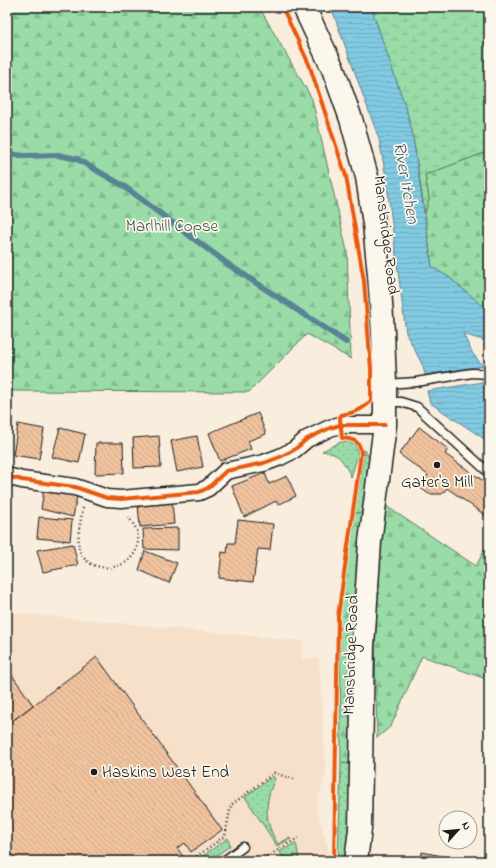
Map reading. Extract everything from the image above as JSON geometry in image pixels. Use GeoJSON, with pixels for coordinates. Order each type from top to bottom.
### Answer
{"type":"FeatureCollection","features":[{"type":"Feature","properties":{"kind":"main road","name":"Mansbridge Road"},"geometry":{"type":"LineString","coordinates":[[304,7],[333,69],[351,119],[366,177],[374,224],[379,275],[385,393],[385,425],[370,542],[363,646],[360,829],[356,861]]}},
{"type":"Feature","properties":{"kind":"street"},"geometry":{"type":"LineString","coordinates":[[7,476],[22,480],[75,487],[108,498],[120,499],[204,491],[226,471],[280,458],[307,440],[330,428],[340,425],[385,425]]}},
{"type":"Feature","properties":{"kind":"lane"},"geometry":{"type":"LineString","coordinates":[[385,393],[416,382],[472,373],[489,374]]}},
{"type":"Feature","properties":{"kind":"lane"},"geometry":{"type":"LineString","coordinates":[[385,393],[401,402],[417,407],[489,473]]}},
{"type":"Feature","properties":{"kind":"lane"},"geometry":{"type":"LineString","coordinates":[[224,861],[243,847]]}},
{"type":"Feature","properties":{"kind":"path"},"geometry":{"type":"LineString","coordinates":[[87,492],[81,518],[79,550],[83,558],[90,564],[109,568],[119,566],[127,562],[134,555],[137,545],[136,530],[129,516],[124,514]]}},
{"type":"Feature","properties":{"kind":"path"},"geometry":{"type":"LineString","coordinates":[[190,861],[225,836],[231,805],[274,773],[294,779]]}},
{"type":"Feature","properties":{"kind":"path"},"geometry":{"type":"LineString","coordinates":[[260,861],[298,838]]}},
{"type":"Feature","properties":{"kind":"shaded area"},"geometry":{"type":"Polygon","coordinates":[[[7,612],[303,641],[302,659],[319,658],[326,772],[316,807],[330,855],[330,861],[7,861],[7,612]]]}},
{"type":"Feature","properties":{"kind":"green space","name":"Marlhill Copse"},"geometry":{"type":"Polygon","coordinates":[[[7,7],[259,7],[312,99],[347,251],[351,359],[307,334],[249,392],[7,391],[7,7]]]}},
{"type":"Feature","properties":{"kind":"green space"},"geometry":{"type":"Polygon","coordinates":[[[371,7],[489,7],[489,151],[425,175],[429,199],[425,213],[412,131],[406,109],[371,7]]]}},
{"type":"Feature","properties":{"kind":"green space"},"geometry":{"type":"Polygon","coordinates":[[[489,151],[489,308],[483,306],[450,278],[432,267],[425,213],[429,199],[425,175],[489,151]]]}},
{"type":"Feature","properties":{"kind":"green space"},"geometry":{"type":"Polygon","coordinates":[[[341,442],[349,442],[356,446],[358,455],[351,477],[341,459],[333,454],[322,451],[341,442]]]}},
{"type":"Feature","properties":{"kind":"green space"},"geometry":{"type":"Polygon","coordinates":[[[365,450],[370,460],[366,513],[355,513],[365,450]]]}},
{"type":"Feature","properties":{"kind":"green space"},"geometry":{"type":"Polygon","coordinates":[[[383,504],[476,566],[489,541],[489,680],[422,656],[391,726],[377,738],[375,646],[383,504]]]}},
{"type":"Feature","properties":{"kind":"green space"},"geometry":{"type":"Polygon","coordinates":[[[355,513],[366,513],[352,764],[341,763],[340,617],[355,513]]]}},
{"type":"Feature","properties":{"kind":"green space"},"geometry":{"type":"Polygon","coordinates":[[[341,763],[352,764],[350,861],[338,861],[341,763]]]}},
{"type":"Feature","properties":{"kind":"green space"},"geometry":{"type":"Polygon","coordinates":[[[273,776],[275,779],[271,787],[267,804],[270,828],[278,844],[289,838],[291,839],[277,846],[245,797],[273,776]]]}},
{"type":"Feature","properties":{"kind":"green space"},"geometry":{"type":"Polygon","coordinates":[[[228,838],[230,846],[208,861],[196,861],[228,838]]]}},
{"type":"Feature","properties":{"kind":"green space"},"geometry":{"type":"Polygon","coordinates":[[[295,843],[299,861],[285,861],[280,852],[295,843]]]}},
{"type":"Feature","properties":{"kind":"water","name":"River Itchen"},"geometry":{"type":"Polygon","coordinates":[[[331,7],[371,7],[406,109],[412,131],[432,267],[450,278],[483,306],[489,308],[489,342],[463,334],[473,354],[483,366],[425,375],[423,366],[406,333],[386,177],[379,139],[331,7]]]}},
{"type":"Feature","properties":{"kind":"water"},"geometry":{"type":"Polygon","coordinates":[[[489,381],[489,442],[430,403],[427,391],[489,381]]]}},
{"type":"Feature","properties":{"kind":"building"},"geometry":{"type":"Polygon","coordinates":[[[258,413],[266,434],[248,441],[251,449],[220,461],[209,433],[258,413]]]}},
{"type":"Feature","properties":{"kind":"building"},"geometry":{"type":"Polygon","coordinates":[[[18,424],[44,429],[39,459],[13,455],[18,424]]]}},
{"type":"Feature","properties":{"kind":"building","name":"Gater's Mill"},"geometry":{"type":"Polygon","coordinates":[[[419,427],[448,449],[445,454],[489,485],[489,518],[447,488],[442,494],[429,494],[419,487],[428,475],[399,454],[419,427]]]}},
{"type":"Feature","properties":{"kind":"building"},"geometry":{"type":"Polygon","coordinates":[[[60,428],[85,434],[79,463],[52,457],[60,428]]]}},
{"type":"Feature","properties":{"kind":"building"},"geometry":{"type":"Polygon","coordinates":[[[159,436],[161,467],[134,468],[133,438],[159,436]]]}},
{"type":"Feature","properties":{"kind":"building"},"geometry":{"type":"Polygon","coordinates":[[[197,436],[203,467],[177,472],[171,441],[197,436]]]}},
{"type":"Feature","properties":{"kind":"building"},"geometry":{"type":"Polygon","coordinates":[[[96,443],[123,443],[124,473],[95,474],[96,443]]]}},
{"type":"Feature","properties":{"kind":"building"},"geometry":{"type":"Polygon","coordinates":[[[265,473],[269,484],[287,476],[296,496],[278,505],[276,501],[244,517],[232,486],[265,473]]]}},
{"type":"Feature","properties":{"kind":"building"},"geometry":{"type":"Polygon","coordinates":[[[44,489],[77,496],[73,517],[41,509],[44,489]]]}},
{"type":"Feature","properties":{"kind":"building"},"geometry":{"type":"Polygon","coordinates":[[[172,502],[174,524],[140,527],[138,504],[172,502]]]}},
{"type":"Feature","properties":{"kind":"building"},"geometry":{"type":"Polygon","coordinates":[[[39,517],[72,520],[70,541],[37,538],[39,517]]]}},
{"type":"Feature","properties":{"kind":"building"},"geometry":{"type":"Polygon","coordinates":[[[238,520],[273,524],[270,550],[258,549],[253,582],[219,578],[222,552],[227,553],[228,543],[235,543],[238,520]]]}},
{"type":"Feature","properties":{"kind":"building"},"geometry":{"type":"Polygon","coordinates":[[[178,528],[178,550],[144,549],[143,529],[178,528]]]}},
{"type":"Feature","properties":{"kind":"building"},"geometry":{"type":"Polygon","coordinates":[[[73,544],[78,565],[43,572],[37,550],[73,544]]]}},
{"type":"Feature","properties":{"kind":"building"},"geometry":{"type":"Polygon","coordinates":[[[145,551],[177,563],[169,583],[139,570],[145,551]]]}},
{"type":"Feature","properties":{"kind":"building","name":"Haskins West End"},"geometry":{"type":"Polygon","coordinates":[[[97,657],[222,830],[191,852],[185,843],[177,848],[184,858],[180,861],[7,861],[7,725],[97,657]]]}},
{"type":"Feature","properties":{"kind":"building"},"geometry":{"type":"Polygon","coordinates":[[[7,668],[33,705],[7,725],[7,668]]]}},
{"type":"Feature","properties":{"kind":"building"},"geometry":{"type":"Polygon","coordinates":[[[422,852],[442,856],[441,861],[421,861],[422,852]]]}},
{"type":"Feature","properties":{"kind":"waterway"},"geometry":{"type":"LineString","coordinates":[[7,154],[25,156],[58,155],[77,159],[122,185],[229,265],[346,342]]}},
{"type":"Feature","properties":{"kind":"cycle path"},"geometry":{"type":"LineString","coordinates":[[282,7],[309,64],[346,176],[364,281],[371,369],[371,401],[357,411],[341,415],[340,418],[342,438],[350,439],[358,443],[361,454],[338,616],[334,861]]}},
{"type":"Feature","properties":{"kind":"cycle path"},"geometry":{"type":"LineString","coordinates":[[7,476],[22,480],[75,487],[107,498],[121,499],[199,492],[208,488],[226,471],[264,463],[280,457],[294,450],[307,439],[330,428],[340,425],[385,425]]}},
{"type":"Feature","properties":{"kind":"place","name":"Gater's Mill"},"geometry":{"type":"Point","coordinates":[437,465]}},
{"type":"Feature","properties":{"kind":"place","name":"Haskins West End"},"geometry":{"type":"Point","coordinates":[94,772]}}]}
